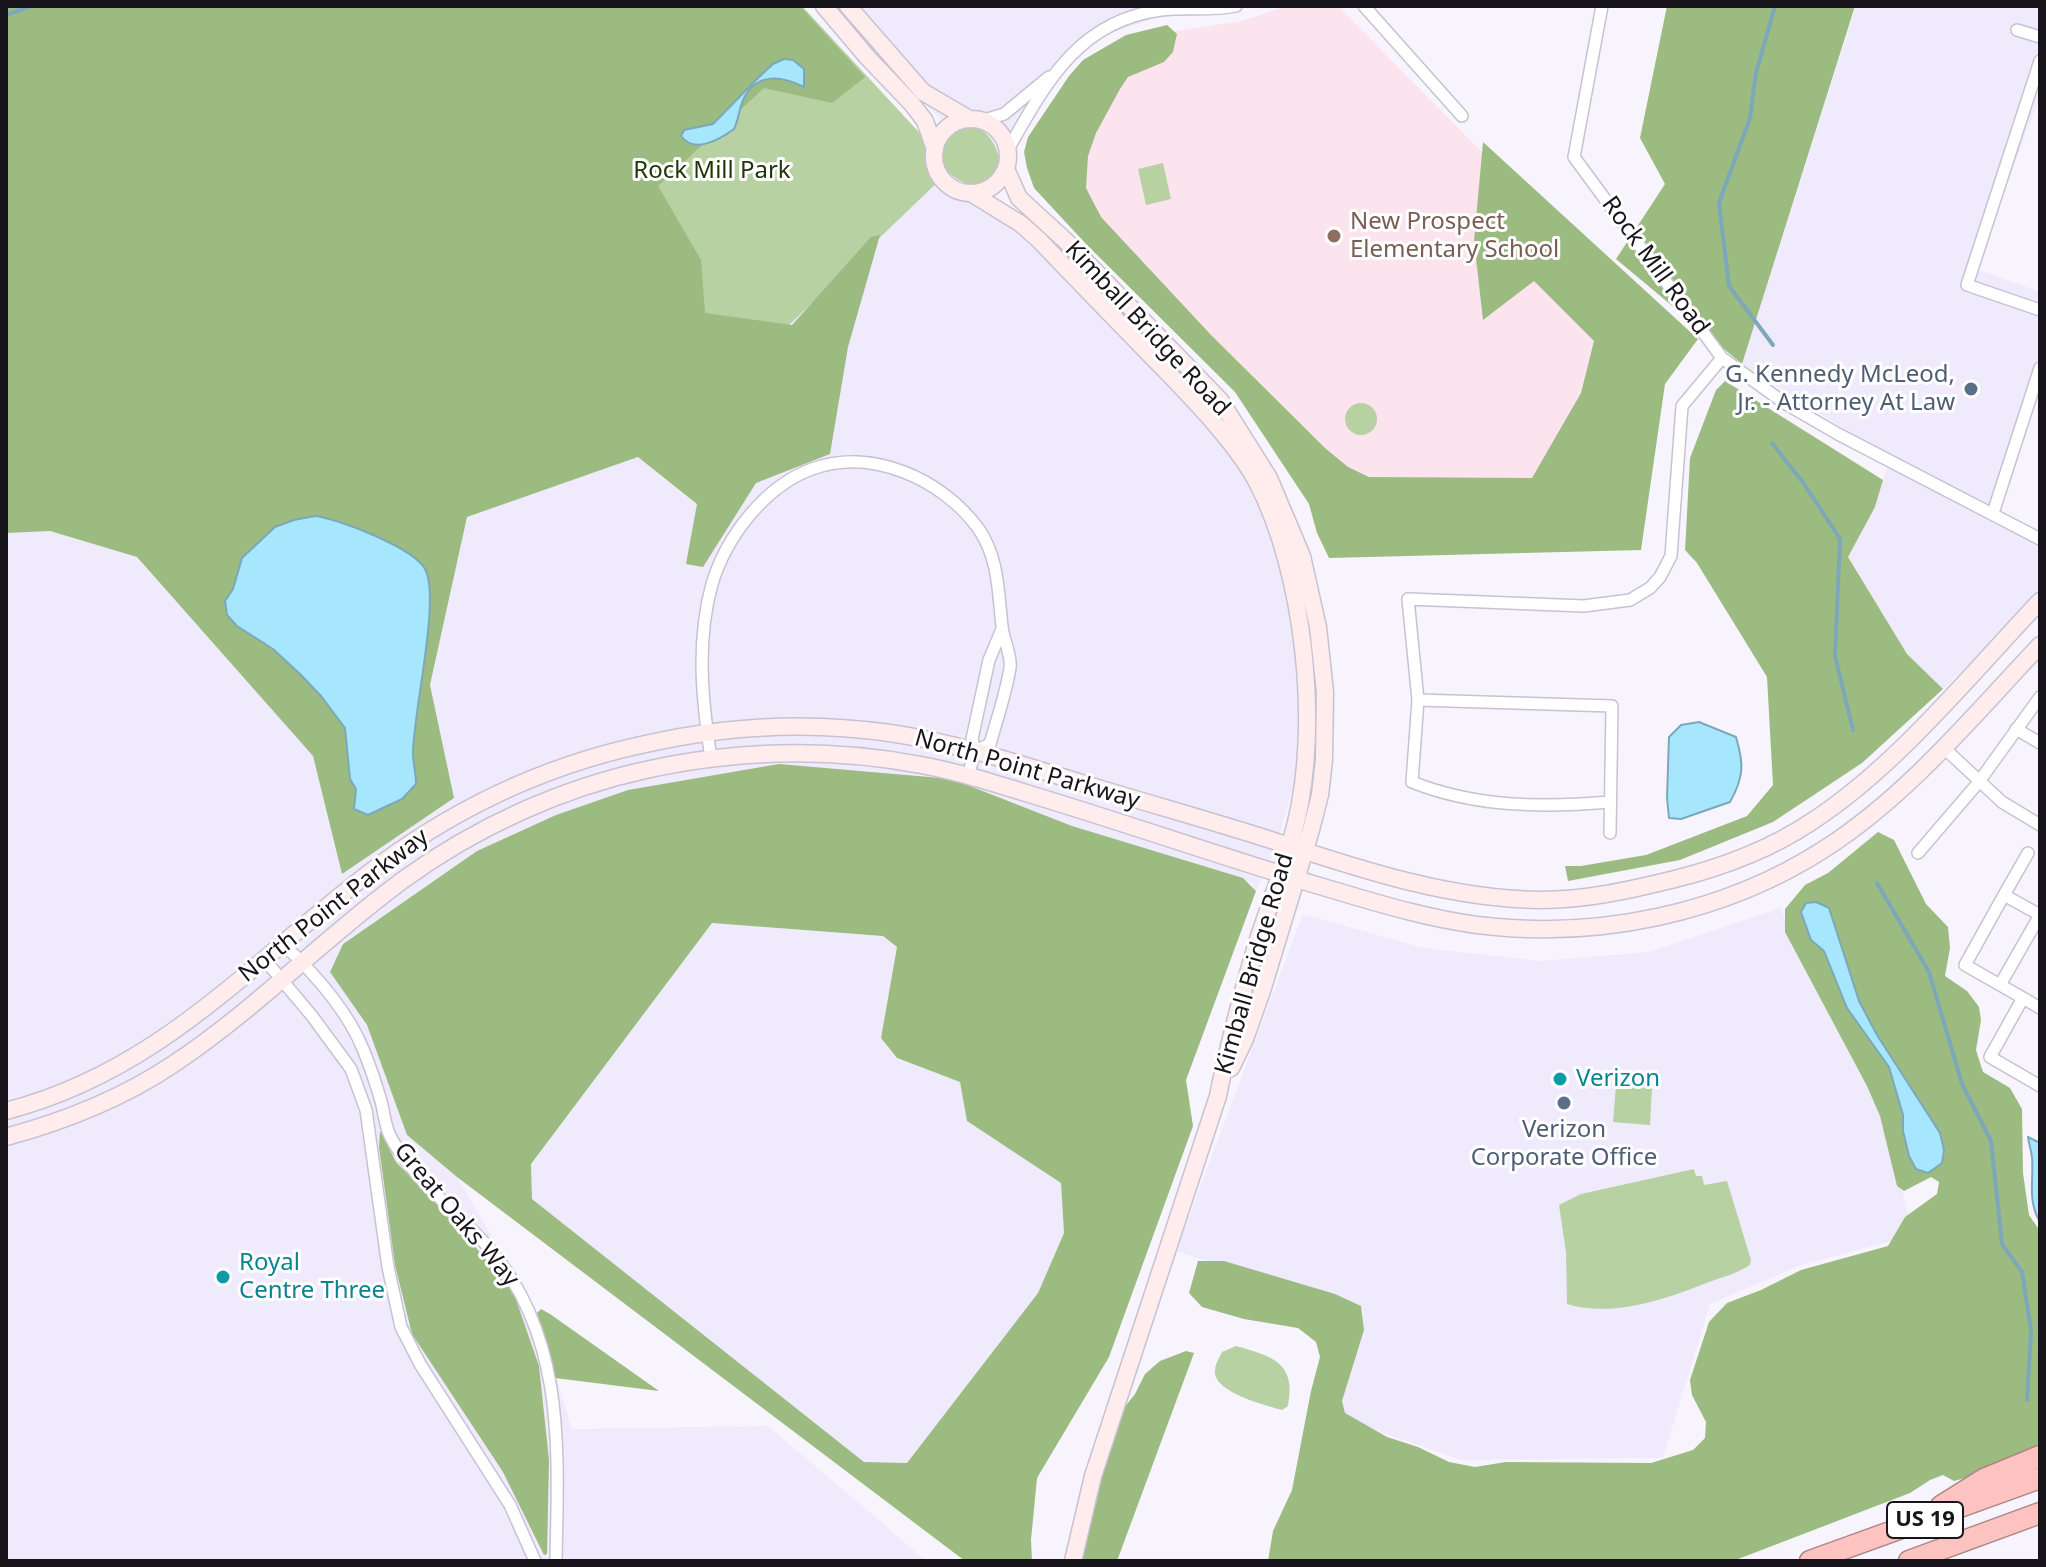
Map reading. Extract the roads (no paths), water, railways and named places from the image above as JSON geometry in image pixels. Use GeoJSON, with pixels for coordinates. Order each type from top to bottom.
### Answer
{"type":"FeatureCollection","features":[{"type":"Feature","properties":{"kind":"highway"},"geometry":{"type":"LineString","coordinates":[[1921,1522],[1959,1493],[2040,1456]]}},
{"type":"Feature","properties":{"kind":"highway","name":"US 19"},"geometry":{"type":"LineString","coordinates":[[1810,1561],[2040,1478]]}},
{"type":"Feature","properties":{"kind":"highway","name":"US 19"},"geometry":{"type":"LineString","coordinates":[[1909,1561],[2040,1513]]}},
{"type":"Feature","properties":{"kind":"street"},"geometry":{"type":"LineString","coordinates":[[824,6],[925,121],[935,149],[936,168],[945,183],[955,190],[971,193],[991,188],[1006,169],[1007,151],[1001,134],[923,92],[848,6]]}},
{"type":"Feature","properties":{"kind":"street"},"geometry":{"type":"LineString","coordinates":[[935,149],[947,128],[1004,114],[1081,45],[1127,20],[1161,10],[1236,6]]}},
{"type":"Feature","properties":{"kind":"street"},"geometry":{"type":"LineString","coordinates":[[1364,6],[1462,116]]}},
{"type":"Feature","properties":{"kind":"street","name":"Rock Mill Road"},"geometry":{"type":"LineString","coordinates":[[1602,6],[1574,157],[1722,358],[1786,404],[1838,434],[2040,539]]}},
{"type":"Feature","properties":{"kind":"street"},"geometry":{"type":"LineString","coordinates":[[2017,30],[2040,37]]}},
{"type":"Feature","properties":{"kind":"street"},"geometry":{"type":"LineString","coordinates":[[2040,61],[1967,285],[2040,310]]}},
{"type":"Feature","properties":{"kind":"street"},"geometry":{"type":"LineString","coordinates":[[1007,151],[1052,74]]}},
{"type":"Feature","properties":{"kind":"street","name":"Kimball Bridge Road"},"geometry":{"type":"LineString","coordinates":[[1006,169],[1019,198],[1068,243],[1220,400],[1269,478],[1302,556],[1315,610],[1325,692],[1320,795],[1297,849],[1279,873],[1229,1043],[1218,1096],[1093,1476],[1073,1561]]}},
{"type":"Feature","properties":{"kind":"street","name":"Kimball Bridge Road"},"geometry":{"type":"LineString","coordinates":[[971,193],[1021,224],[1040,241],[1200,406],[1258,484],[1285,559],[1304,660],[1308,726],[1296,879],[1245,1039],[1218,1096]]}},
{"type":"Feature","properties":{"kind":"street"},"geometry":{"type":"LineString","coordinates":[[1609,802],[1562,806],[1474,800],[1412,782],[1418,700],[1408,599],[1584,606],[1630,600],[1650,588],[1671,556],[1682,406],[1722,358]]}},
{"type":"Feature","properties":{"kind":"street"},"geometry":{"type":"LineString","coordinates":[[1993,513],[2040,368]]}},
{"type":"Feature","properties":{"kind":"street"},"geometry":{"type":"LineString","coordinates":[[711,758],[701,681],[702,644],[712,585],[721,561],[740,528],[779,487],[815,468],[861,462],[905,472],[928,483],[978,528],[991,553],[1000,588],[1002,628],[1011,664],[990,744],[975,751]]}},
{"type":"Feature","properties":{"kind":"street","name":"North Point Parkway"},"geometry":{"type":"LineString","coordinates":[[6,1111],[75,1088],[136,1058],[191,1019],[367,874],[463,811],[575,763],[635,746],[707,732],[766,727],[831,727],[890,733],[975,751],[1398,878],[1481,895],[1539,900],[1612,895],[1715,869],[1789,836],[1861,785],[2040,601]]}},
{"type":"Feature","properties":{"kind":"street"},"geometry":{"type":"LineString","coordinates":[[968,776],[975,751],[972,739],[974,726],[989,660],[1002,628]]}},
{"type":"Feature","properties":{"kind":"street","name":"North Point Parkway"},"geometry":{"type":"LineString","coordinates":[[6,1137],[81,1113],[141,1084],[192,1051],[403,880],[457,845],[562,794],[618,777],[711,758],[769,753],[842,754],[924,765],[1418,914],[1476,924],[1566,929],[1614,925],[1727,897],[1806,860],[1872,814],[1943,747],[2040,645]]}},
{"type":"Feature","properties":{"kind":"street"},"geometry":{"type":"LineString","coordinates":[[1918,853],[1978,783],[2040,697]]}},
{"type":"Feature","properties":{"kind":"street"},"geometry":{"type":"LineString","coordinates":[[1418,700],[1612,706],[1610,833]]}},
{"type":"Feature","properties":{"kind":"street"},"geometry":{"type":"LineString","coordinates":[[1920,727],[1978,783],[2040,825]]}},
{"type":"Feature","properties":{"kind":"street"},"geometry":{"type":"LineString","coordinates":[[2016,729],[2040,743]]}},
{"type":"Feature","properties":{"kind":"street"},"geometry":{"type":"LineString","coordinates":[[2028,853],[1965,965],[2040,1008]]}},
{"type":"Feature","properties":{"kind":"street"},"geometry":{"type":"LineString","coordinates":[[1612,895],[1614,925]]}},
{"type":"Feature","properties":{"kind":"street"},"geometry":{"type":"LineString","coordinates":[[2000,985],[2040,915],[2004,895]]}},
{"type":"Feature","properties":{"kind":"street","name":"Great Oaks Way"},"geometry":{"type":"LineString","coordinates":[[283,944],[302,962],[347,1019],[363,1047],[389,1134],[396,1145],[429,1186],[461,1216],[513,1276],[529,1306],[544,1348],[553,1394],[556,1561]]}},
{"type":"Feature","properties":{"kind":"street","name":"Great Oaks Way"},"geometry":{"type":"LineString","coordinates":[[265,960],[351,1069],[366,1110],[388,1267],[401,1327],[420,1364],[510,1505],[535,1561]]}},
{"type":"Feature","properties":{"kind":"street"},"geometry":{"type":"LineString","coordinates":[[2023,998],[1990,1057],[2040,1086]]}},
{"type":"Feature","properties":{"kind":"water"},"geometry":{"type":"Polygon","coordinates":[[[784,59],[793,60],[804,69],[804,87],[787,80],[763,80],[749,90],[734,129],[700,145],[681,136],[684,130],[713,124],[773,64],[784,59]]]}},
{"type":"Feature","properties":{"kind":"water"},"geometry":{"type":"Polygon","coordinates":[[[315,516],[357,529],[407,552],[425,569],[429,584],[428,629],[414,735],[416,784],[402,799],[368,815],[354,809],[356,789],[350,779],[345,728],[300,674],[273,649],[237,626],[227,615],[225,601],[233,589],[242,558],[275,527],[315,516]]]}},
{"type":"Feature","properties":{"kind":"water"},"geometry":{"type":"Polygon","coordinates":[[[1699,722],[1736,737],[1741,763],[1738,785],[1730,802],[1681,819],[1669,818],[1669,737],[1681,725],[1699,722]]]}},
{"type":"Feature","properties":{"kind":"water"},"geometry":{"type":"Polygon","coordinates":[[[1816,902],[1829,908],[1859,1001],[1877,1035],[1940,1133],[1944,1150],[1942,1163],[1928,1173],[1916,1169],[1909,1156],[1903,1115],[1889,1067],[1847,1008],[1824,951],[1811,940],[1801,912],[1806,903],[1816,902]]]}},
{"type":"Feature","properties":{"kind":"water"},"geometry":{"type":"Polygon","coordinates":[[[2028,1137],[2040,1143],[2040,1222],[2032,1198],[2032,1157],[2028,1137]]]}},
{"type":"Feature","properties":{"kind":"waterway"},"geometry":{"type":"LineString","coordinates":[[6,15],[31,6]]}},
{"type":"Feature","properties":{"kind":"waterway"},"geometry":{"type":"LineString","coordinates":[[1773,345],[1729,286],[1719,203],[1750,118],[1756,73],[1775,6]]}},
{"type":"Feature","properties":{"kind":"waterway"},"geometry":{"type":"LineString","coordinates":[[1772,443],[1804,484],[1840,539],[1835,656],[1853,730]]}},
{"type":"Feature","properties":{"kind":"waterway"},"geometry":{"type":"LineString","coordinates":[[1877,883],[1929,972],[1962,1084],[1991,1141],[2002,1244],[2022,1272],[2031,1330],[2027,1400]]}},
{"type":"Feature","properties":{"kind":"place","name":"New Prospect Elementary School"},"geometry":{"type":"Point","coordinates":[1334,236]}},
{"type":"Feature","properties":{"kind":"place","name":"G. Kennedy McLeod, Jr. - Attorney At Law"},"geometry":{"type":"Point","coordinates":[1971,389]}},
{"type":"Feature","properties":{"kind":"place","name":"Verizon"},"geometry":{"type":"Point","coordinates":[1560,1079]}},
{"type":"Feature","properties":{"kind":"place","name":"Verizon Corporate Office"},"geometry":{"type":"Point","coordinates":[1564,1103]}},
{"type":"Feature","properties":{"kind":"place","name":"Royal Centre Three"},"geometry":{"type":"Point","coordinates":[223,1277]}},
{"type":"Feature","properties":{"kind":"park label","name":"Rock Mill Park"},"geometry":{"type":"Point","coordinates":[712,171]}}]}
